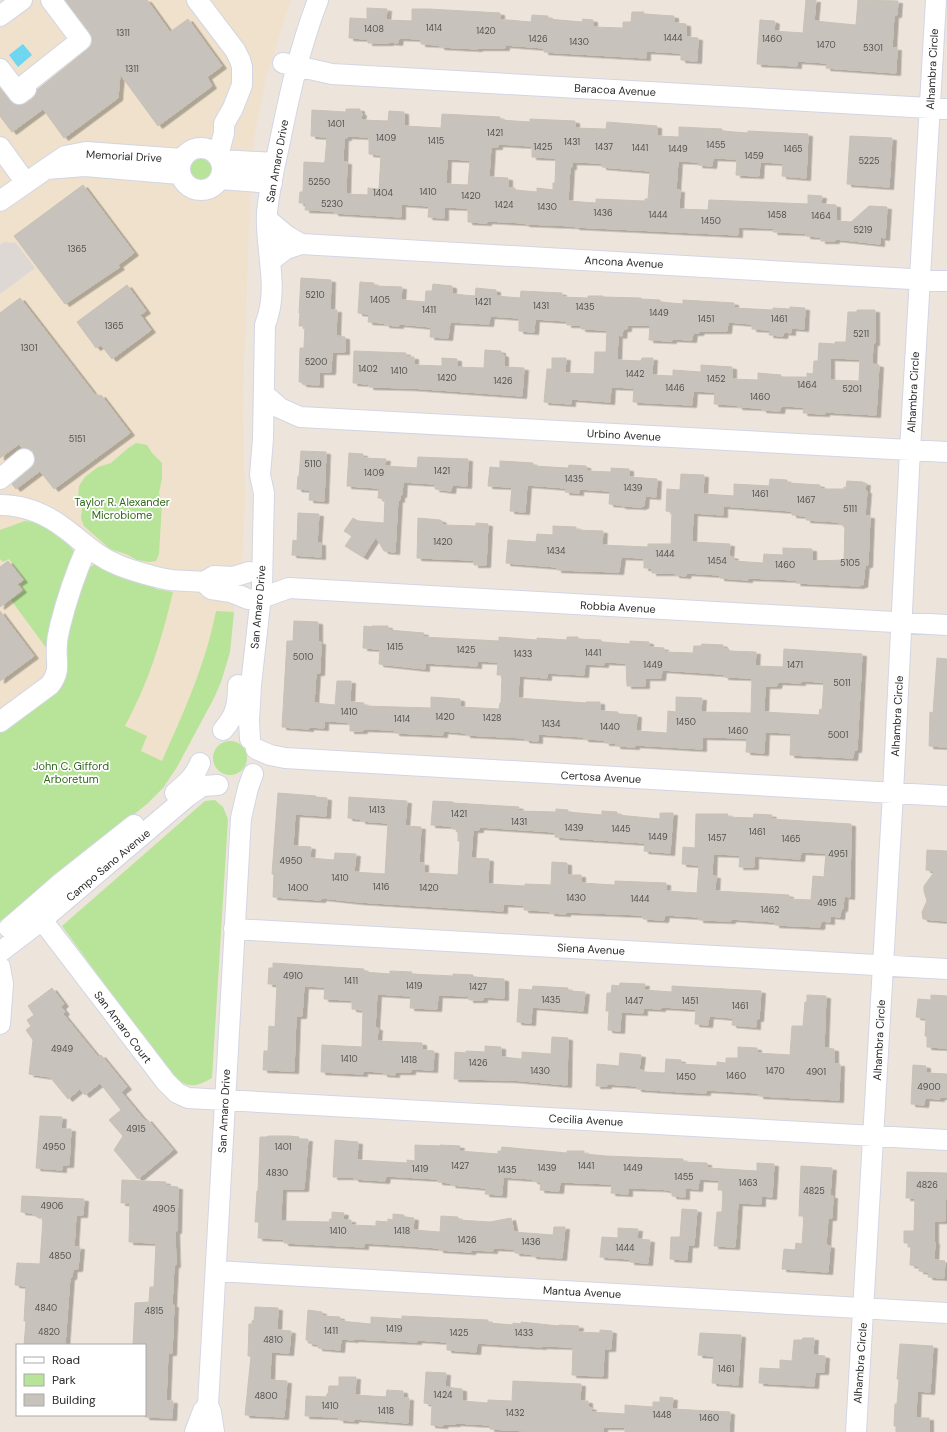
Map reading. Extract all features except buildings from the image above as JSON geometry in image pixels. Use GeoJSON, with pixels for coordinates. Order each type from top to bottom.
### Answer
{"type":"FeatureCollection","features":[{"type":"Feature","properties":{"kind":"street"},"geometry":{"type":"LineString","coordinates":[[0,24],[4,21],[0,16],[22,0]]}},
{"type":"Feature","properties":{"kind":"street"},"geometry":{"type":"LineString","coordinates":[[0,70],[19,94],[26,89],[23,86],[81,40],[50,0]]}},
{"type":"Feature","properties":{"kind":"street"},"geometry":{"type":"LineString","coordinates":[[197,0],[238,54],[242,67],[242,79],[240,90],[224,124],[217,131],[216,160],[216,184],[211,188],[198,190],[186,185],[181,166],[190,150],[196,148],[216,160],[266,182]]}},
{"type":"Feature","properties":{"kind":"street","name":"San Amaro Drive"},"geometry":{"type":"LineString","coordinates":[[290,65],[304,0]]}},
{"type":"Feature","properties":{"kind":"street","name":"San Amaro Drive"},"geometry":{"type":"LineString","coordinates":[[266,325],[260,313],[258,224],[269,163],[276,88],[290,65],[318,0]]}},
{"type":"Feature","properties":{"kind":"street","name":"Alhambra Circle"},"geometry":{"type":"LineString","coordinates":[[856,1432],[893,793],[920,279],[938,109],[936,0]]}},
{"type":"Feature","properties":{"kind":"street","name":"Baracoa Avenue"},"geometry":{"type":"LineString","coordinates":[[290,65],[332,74],[938,109]]}},
{"type":"Feature","properties":{"kind":"street"},"geometry":{"type":"LineString","coordinates":[[0,147],[26,183]]}},
{"type":"Feature","properties":{"kind":"street","name":"Memorial Drive"},"geometry":{"type":"LineString","coordinates":[[0,201],[65,156],[86,152],[181,166]]}},
{"type":"Feature","properties":{"kind":"street"},"geometry":{"type":"LineString","coordinates":[[216,160],[269,163]]}},
{"type":"Feature","properties":{"kind":"street","name":"San Amaro Drive"},"geometry":{"type":"LineString","coordinates":[[209,744],[233,717],[237,705],[239,677],[254,586],[264,492],[260,475],[263,439],[266,325],[270,313],[272,284],[267,240],[266,182]]}},
{"type":"Feature","properties":{"kind":"street","name":"Ancona Avenue"},"geometry":{"type":"LineString","coordinates":[[267,219],[286,236],[301,244]]}},
{"type":"Feature","properties":{"kind":"street","name":"Ancona Avenue"},"geometry":{"type":"LineString","coordinates":[[270,261],[286,249],[301,244],[947,281]]}},
{"type":"Feature","properties":{"kind":"street","name":"Urbino Avenue"},"geometry":{"type":"LineString","coordinates":[[264,394],[280,408],[300,417],[947,452]]}},
{"type":"Feature","properties":{"kind":"street","name":"Urbino Avenue"},"geometry":{"type":"LineString","coordinates":[[263,439],[272,430],[283,423],[300,417]]}},
{"type":"Feature","properties":{"kind":"street"},"geometry":{"type":"LineString","coordinates":[[0,478],[24,459]]}},
{"type":"Feature","properties":{"kind":"street"},"geometry":{"type":"LineString","coordinates":[[0,505],[10,505],[31,510],[47,517],[66,529],[87,547],[118,565],[170,580],[204,582],[214,576],[233,577],[254,586]]}},
{"type":"Feature","properties":{"kind":"street"},"geometry":{"type":"LineString","coordinates":[[0,722],[50,685],[56,677],[58,668],[57,643],[60,626],[76,572],[87,547]]}},
{"type":"Feature","properties":{"kind":"street","name":"San Amaro Drive"},"geometry":{"type":"LineString","coordinates":[[253,744],[249,721],[250,685],[258,620],[254,586]]}},
{"type":"Feature","properties":{"kind":"street","name":"Robbia Avenue"},"geometry":{"type":"LineString","coordinates":[[254,586],[947,625]]}},
{"type":"Feature","properties":{"kind":"street"},"geometry":{"type":"LineString","coordinates":[[236,730],[246,735],[253,744],[258,762],[249,779],[239,785],[223,786],[212,781],[206,776],[209,744],[236,730]]}},
{"type":"Feature","properties":{"kind":"street","name":"Campo Sano Avenue"},"geometry":{"type":"LineString","coordinates":[[0,935],[29,912],[62,882],[184,786],[194,775],[209,744]]}},
{"type":"Feature","properties":{"kind":"street","name":"Certosa Avenue"},"geometry":{"type":"LineString","coordinates":[[253,744],[270,755],[285,758],[947,796]]}},
{"type":"Feature","properties":{"kind":"street","name":"San Amaro Drive"},"geometry":{"type":"LineString","coordinates":[[214,1432],[211,1412],[208,1404],[234,929],[241,818],[253,774]]}},
{"type":"Feature","properties":{"kind":"street","name":"Campo Sano Avenue"},"geometry":{"type":"LineString","coordinates":[[0,952],[42,920],[188,796],[202,786],[223,786]]}},
{"type":"Feature","properties":{"kind":"street","name":"San Amaro Drive"},"geometry":{"type":"LineString","coordinates":[[223,786],[235,800],[241,818]]}},
{"type":"Feature","properties":{"kind":"street","name":"San Amaro Court"},"geometry":{"type":"LineString","coordinates":[[42,920],[126,1031],[172,1088],[188,1098],[225,1100]]}},
{"type":"Feature","properties":{"kind":"street","name":"Siena Avenue"},"geometry":{"type":"LineString","coordinates":[[234,929],[947,969]]}},
{"type":"Feature","properties":{"kind":"street"},"geometry":{"type":"LineString","coordinates":[[0,967],[4,984],[0,1024]]}},
{"type":"Feature","properties":{"kind":"street","name":"Cecilia Avenue"},"geometry":{"type":"LineString","coordinates":[[225,1100],[947,1140]]}},
{"type":"Feature","properties":{"kind":"street","name":"Mantua Avenue"},"geometry":{"type":"LineString","coordinates":[[216,1272],[947,1312]]}},
{"type":"Feature","properties":{"kind":"street","name":"San Amaro Drive"},"geometry":{"type":"LineString","coordinates":[[195,1432],[203,1411],[208,1404]]}},
{"type":"Feature","properties":{"kind":"street"},"geometry":{"type":"LineString","coordinates":[[198,1432],[210,1432]]}},
{"type":"Feature","properties":{"kind":"shaded area"},"geometry":{"type":"Polygon","coordinates":[[[0,0],[291,0],[266,78],[254,138],[250,200],[243,396],[245,502],[243,551],[235,599],[230,652],[221,682],[177,767],[163,788],[147,804],[0,921],[0,0]]]}},
{"type":"Feature","properties":{"kind":"shaded area"},"geometry":{"type":"Polygon","coordinates":[[[4,242],[16,243],[35,268],[0,294],[0,245],[4,242]]]}},
{"type":"Feature","properties":{"kind":"green space"},"geometry":{"type":"Polygon","coordinates":[[[202,154],[211,158],[215,167],[211,176],[202,180],[193,176],[189,167],[193,158],[202,154]]]}},
{"type":"Feature","properties":{"kind":"green space","name":"Taylor R. Alexander Microbiome"},"geometry":{"type":"Polygon","coordinates":[[[136,443],[147,445],[152,453],[162,463],[162,478],[159,493],[162,504],[159,554],[156,561],[149,562],[137,560],[126,554],[110,549],[84,526],[81,518],[82,509],[78,499],[79,486],[85,477],[98,467],[111,463],[136,443]]]}},
{"type":"Feature","properties":{"kind":"green space"},"geometry":{"type":"Polygon","coordinates":[[[25,521],[33,522],[54,532],[66,542],[76,554],[50,653],[11,600],[24,591],[20,584],[25,580],[9,559],[3,562],[0,559],[0,530],[25,521]]]}},
{"type":"Feature","properties":{"kind":"green space","name":"John C. Gifford Arboretum"},"geometry":{"type":"Polygon","coordinates":[[[93,565],[99,565],[145,582],[156,589],[173,592],[154,661],[141,694],[125,726],[147,736],[141,751],[162,761],[186,706],[200,668],[212,630],[216,611],[234,612],[230,652],[221,682],[214,698],[177,767],[163,788],[147,804],[0,921],[0,730],[22,715],[64,644],[87,570],[93,565]]]}},
{"type":"Feature","properties":{"kind":"green space"},"geometry":{"type":"Polygon","coordinates":[[[230,741],[242,746],[247,758],[242,770],[230,775],[218,770],[213,758],[218,746],[230,741]]]}},
{"type":"Feature","properties":{"kind":"green space"},"geometry":{"type":"Polygon","coordinates":[[[215,800],[223,807],[228,819],[212,1078],[199,1084],[189,1085],[180,1081],[168,1071],[62,926],[205,801],[215,800]]]}},
{"type":"Feature","properties":{"kind":"water"},"geometry":{"type":"Polygon","coordinates":[[[23,44],[32,55],[18,67],[9,55],[23,44]]]}}]}
